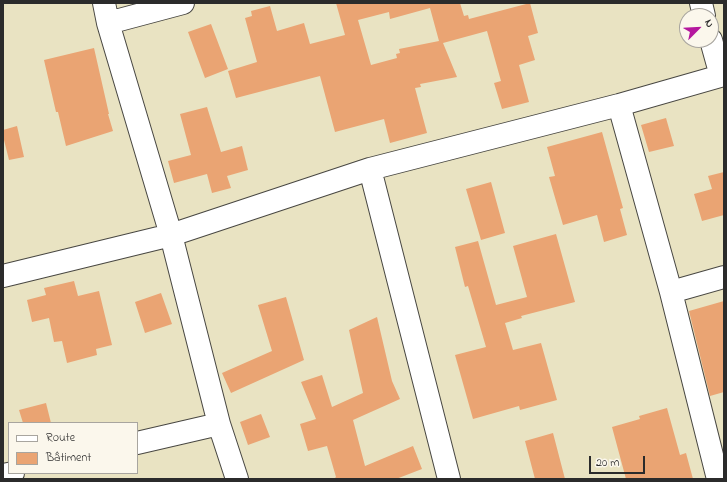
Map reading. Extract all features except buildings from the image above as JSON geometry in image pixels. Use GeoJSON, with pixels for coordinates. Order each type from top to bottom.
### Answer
{"type":"FeatureCollection","features":[{"type":"Feature","properties":{"kind":"street"},"geometry":{"type":"LineString","coordinates":[[183,3],[106,13],[171,235],[219,424],[237,479]]}},
{"type":"Feature","properties":{"kind":"street"},"geometry":{"type":"LineString","coordinates":[[3,276],[171,235],[370,169],[619,104],[722,75],[714,48]]}},
{"type":"Feature","properties":{"kind":"street"},"geometry":{"type":"LineString","coordinates":[[619,104],[671,292],[718,479]]}},
{"type":"Feature","properties":{"kind":"street"},"geometry":{"type":"LineString","coordinates":[[370,169],[449,479]]}},
{"type":"Feature","properties":{"kind":"street"},"geometry":{"type":"LineString","coordinates":[[671,292],[724,277]]}},
{"type":"Feature","properties":{"kind":"street"},"geometry":{"type":"LineString","coordinates":[[138,444],[219,424]]}}]}
